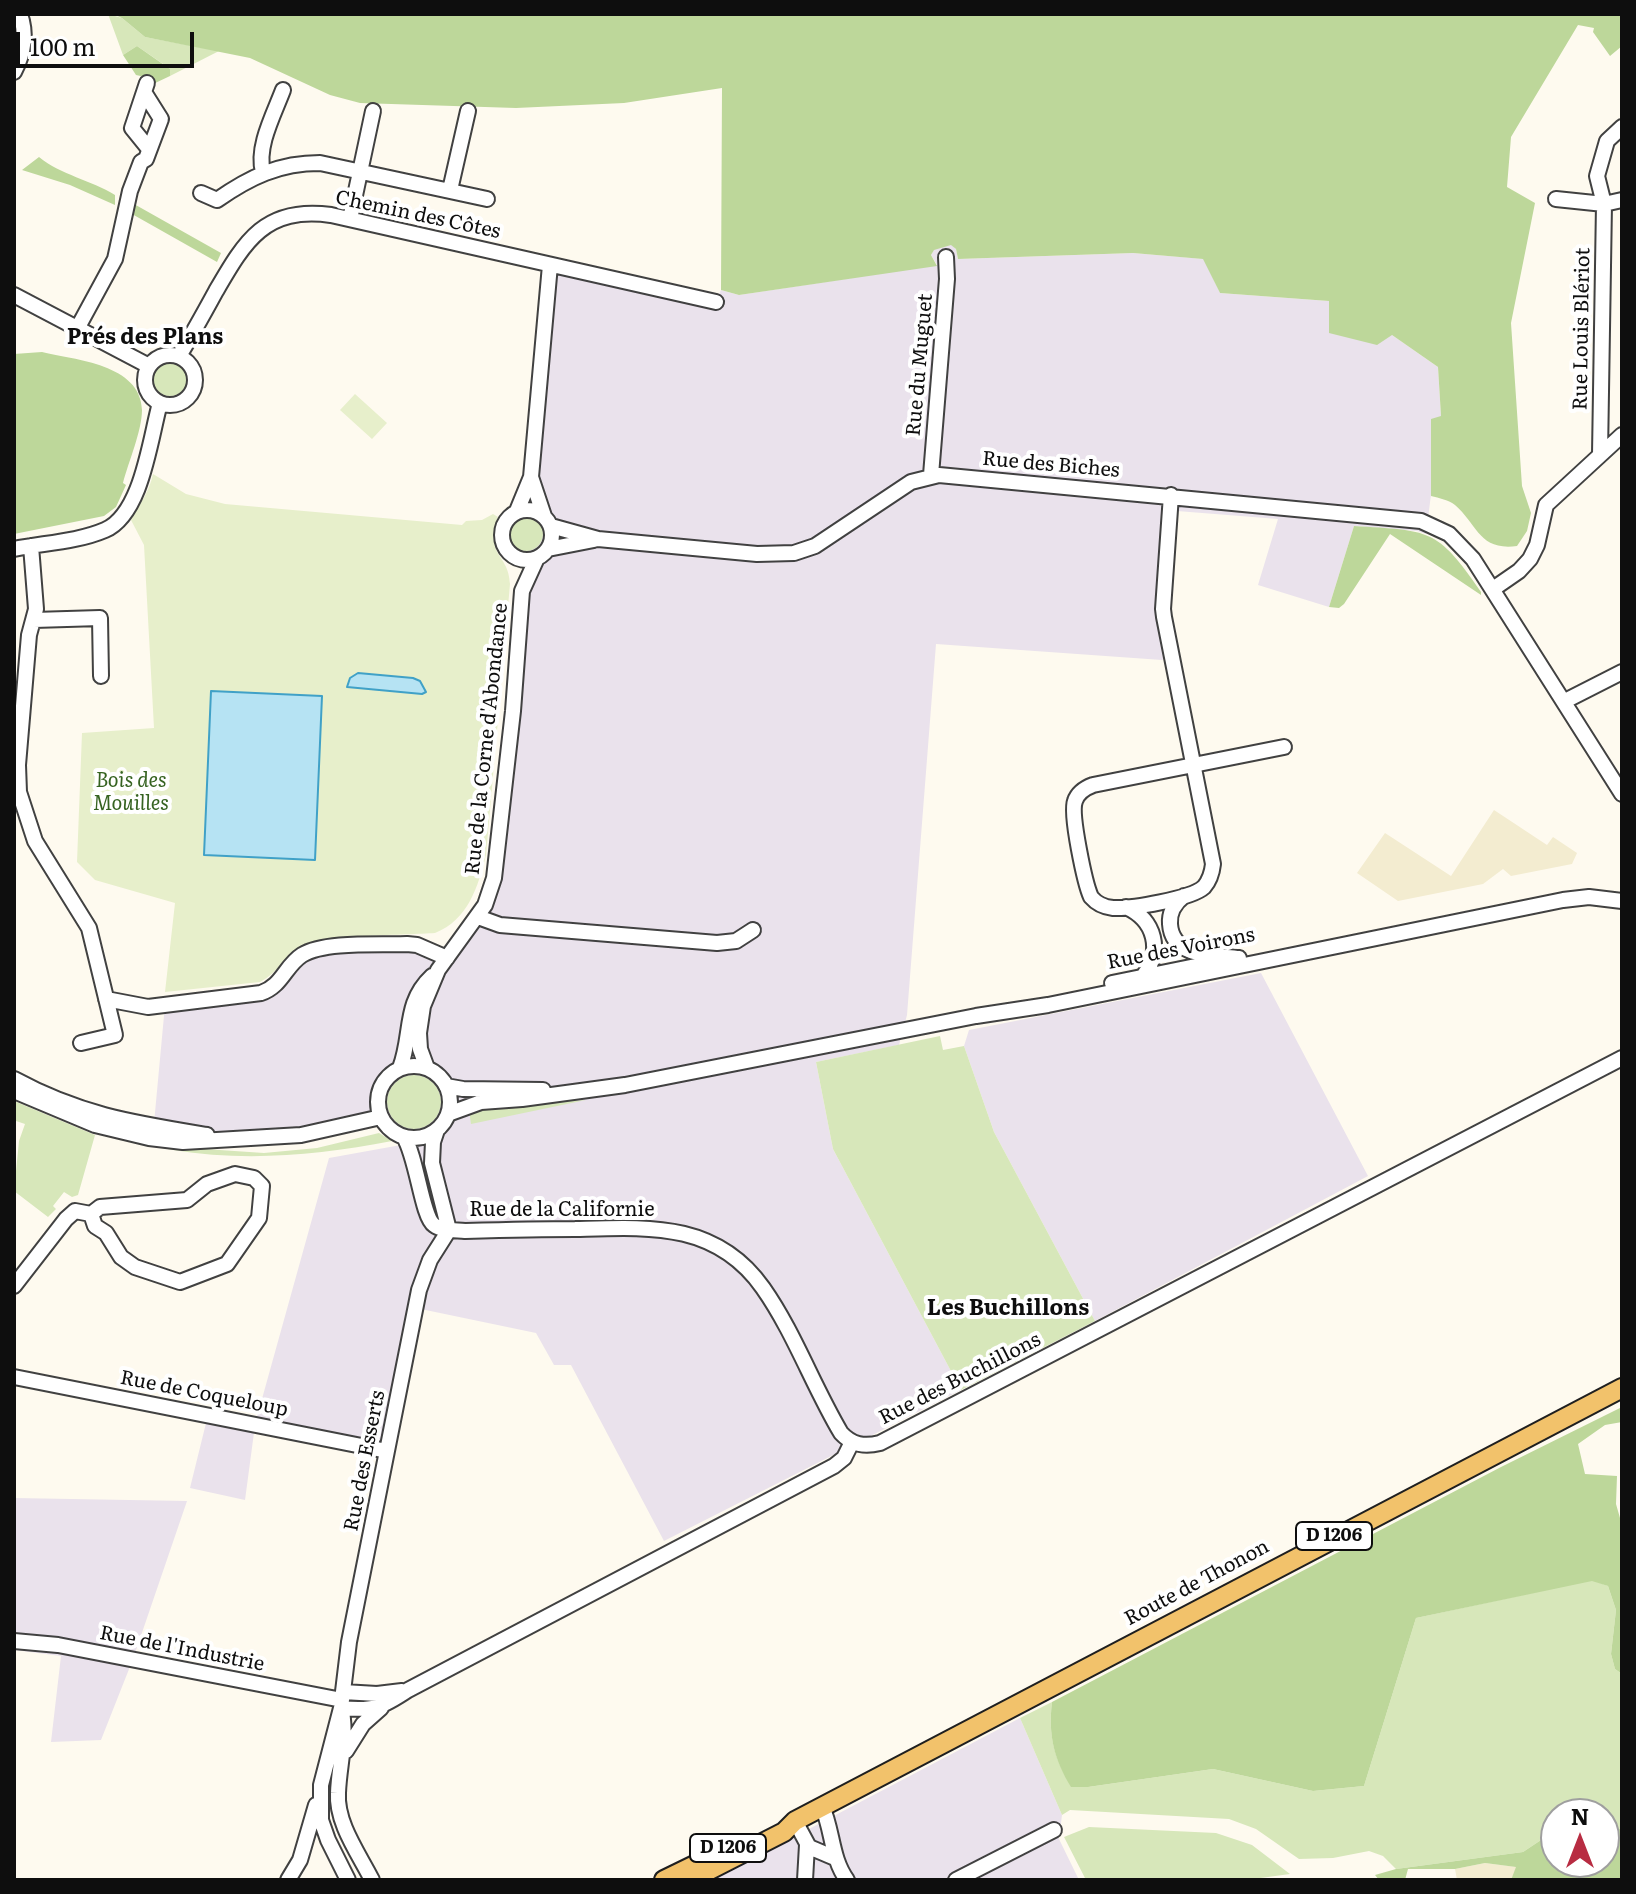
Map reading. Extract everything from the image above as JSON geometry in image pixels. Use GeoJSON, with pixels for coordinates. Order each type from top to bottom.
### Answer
{"type":"FeatureCollection","features":[{"type":"Feature","properties":{"kind":"main road","name":"Route de Thonon"},"geometry":{"type":"LineString","coordinates":[[690,1880],[784,1832],[795,1821],[822,1806],[1622,1388]]}},
{"type":"Feature","properties":{"kind":"main road","name":"Route de Thonon"},"geometry":{"type":"LineString","coordinates":[[664,1880],[779,1822],[795,1821]]}},
{"type":"Feature","properties":{"kind":"street"},"geometry":{"type":"LineString","coordinates":[[14,72],[23,49],[25,30],[20,14]]}},
{"type":"Feature","properties":{"kind":"street"},"geometry":{"type":"LineString","coordinates":[[77,329],[115,259],[130,191],[141,162],[146,159],[161,119],[145,87],[132,128],[149,149]]}},
{"type":"Feature","properties":{"kind":"street"},"geometry":{"type":"LineString","coordinates":[[263,172],[261,158],[264,142],[283,90]]}},
{"type":"Feature","properties":{"kind":"street"},"geometry":{"type":"LineString","coordinates":[[350,219],[373,111]]}},
{"type":"Feature","properties":{"kind":"street"},"geometry":{"type":"LineString","coordinates":[[450,190],[468,111]]}},
{"type":"Feature","properties":{"kind":"street","name":"Rue Louis Blériot"},"geometry":{"type":"LineString","coordinates":[[1600,454],[1604,204],[1597,176],[1607,141],[1622,127]]}},
{"type":"Feature","properties":{"kind":"street"},"geometry":{"type":"LineString","coordinates":[[201,193],[217,200],[263,172],[308,163],[360,170],[487,199]]}},
{"type":"Feature","properties":{"kind":"street"},"geometry":{"type":"LineString","coordinates":[[1556,199],[1604,204],[1622,200]]}},
{"type":"Feature","properties":{"kind":"street","name":"Chemin des Côtes"},"geometry":{"type":"LineString","coordinates":[[179,356],[240,250],[274,222],[299,215],[324,214],[350,219],[716,302]]}},
{"type":"Feature","properties":{"kind":"street","name":"Rue du Muguet"},"geometry":{"type":"LineString","coordinates":[[931,475],[947,279],[946,257]]}},
{"type":"Feature","properties":{"kind":"street"},"geometry":{"type":"LineString","coordinates":[[531,477],[552,539],[542,553],[523,560],[513,556],[504,546],[501,532],[508,518],[517,511],[531,477],[550,265]]}},
{"type":"Feature","properties":{"kind":"street"},"geometry":{"type":"LineString","coordinates":[[14,295],[149,366]]}},
{"type":"Feature","properties":{"kind":"street"},"geometry":{"type":"LineString","coordinates":[[164,355],[179,356],[193,370],[194,389],[182,402],[171,405],[160,403],[151,397],[146,387],[145,377],[149,366],[164,355]]}},
{"type":"Feature","properties":{"kind":"street"},"geometry":{"type":"LineString","coordinates":[[14,549],[90,535],[109,528],[120,519],[134,496],[160,403]]}},
{"type":"Feature","properties":{"kind":"street"},"geometry":{"type":"LineString","coordinates":[[1493,589],[1530,559],[1537,545],[1546,505],[1622,435]]}},
{"type":"Feature","properties":{"kind":"street","name":"Rue des Biches"},"geometry":{"type":"LineString","coordinates":[[547,521],[598,539],[775,555],[800,552],[815,546],[900,488],[931,475],[1171,495],[1237,504],[1404,518],[1427,523],[1458,541],[1493,589],[1622,794]]}},
{"type":"Feature","properties":{"kind":"street"},"geometry":{"type":"LineString","coordinates":[[1171,495],[1163,609],[1194,764],[1213,868],[1204,887],[1184,896],[1126,907],[1099,904],[1089,893],[1073,815],[1075,800],[1082,791],[1093,785],[1194,764],[1284,747]]}},
{"type":"Feature","properties":{"kind":"street"},"geometry":{"type":"LineString","coordinates":[[517,511],[533,510],[547,521]]}},
{"type":"Feature","properties":{"kind":"street","name":"Rue des Biches"},"geometry":{"type":"LineString","coordinates":[[542,553],[598,539]]}},
{"type":"Feature","properties":{"kind":"street"},"geometry":{"type":"LineString","coordinates":[[31,546],[36,609],[29,635],[18,765],[21,802],[41,852],[89,928],[115,1035],[81,1043]]}},
{"type":"Feature","properties":{"kind":"street","name":"Rue de la Corne d'Abondance"},"geometry":{"type":"LineString","coordinates":[[522,591],[542,553]]}},
{"type":"Feature","properties":{"kind":"street","name":"Rue de la Corne d'Abondance"},"geometry":{"type":"LineString","coordinates":[[400,1068],[407,1049],[409,1018],[415,995],[478,917],[490,891],[499,848],[522,591],[513,556]]}},
{"type":"Feature","properties":{"kind":"street"},"geometry":{"type":"LineString","coordinates":[[34,620],[100,618],[101,676]]}},
{"type":"Feature","properties":{"kind":"street"},"geometry":{"type":"LineString","coordinates":[[1565,701],[1622,672]]}},
{"type":"Feature","properties":{"kind":"street"},"geometry":{"type":"LineString","coordinates":[[1184,896],[1174,907],[1170,922],[1173,936],[1179,944],[1199,953],[1239,958]]}},
{"type":"Feature","properties":{"kind":"street","name":"Rue des Voirons"},"geometry":{"type":"LineString","coordinates":[[976,1016],[1143,976],[1239,958],[1397,933],[1571,898],[1622,898]]}},
{"type":"Feature","properties":{"kind":"street","name":"Rue des Voirons"},"geometry":{"type":"LineString","coordinates":[[1541,905],[1570,904],[1622,910]]}},
{"type":"Feature","properties":{"kind":"street"},"geometry":{"type":"LineString","coordinates":[[1126,907],[1141,916],[1154,937],[1154,957],[1143,976]]}},
{"type":"Feature","properties":{"kind":"street"},"geometry":{"type":"LineString","coordinates":[[478,917],[500,925],[717,943],[736,941],[753,930]]}},
{"type":"Feature","properties":{"kind":"street","name":"Rue des Voirons"},"geometry":{"type":"LineString","coordinates":[[448,1114],[481,1102],[625,1085],[976,1016],[1064,1002],[1397,933]]}},
{"type":"Feature","properties":{"kind":"street"},"geometry":{"type":"LineString","coordinates":[[106,999],[139,1007],[269,990],[299,957],[326,948],[417,945],[442,964]]}},
{"type":"Feature","properties":{"kind":"street","name":"Rue de la Corne d'Abondance"},"geometry":{"type":"LineString","coordinates":[[427,1068],[420,1049],[419,1024],[423,1006],[442,964]]}},
{"type":"Feature","properties":{"kind":"street","name":"Rue des Buchillons"},"geometry":{"type":"LineString","coordinates":[[852,1442],[866,1446],[880,1443],[1622,1058]]}},
{"type":"Feature","properties":{"kind":"street"},"geometry":{"type":"LineString","coordinates":[[404,1137],[414,1157],[426,1216],[437,1227],[449,1230],[432,1163],[433,1142],[448,1114],[450,1102],[446,1086],[438,1075],[427,1068],[413,1065],[400,1068],[381,1084],[378,1101],[381,1117],[393,1132],[404,1137],[421,1137],[437,1130]]}},
{"type":"Feature","properties":{"kind":"street"},"geometry":{"type":"LineString","coordinates":[[14,1079],[98,1115],[227,1139]]}},
{"type":"Feature","properties":{"kind":"street","name":"Rue des Voirons"},"geometry":{"type":"LineString","coordinates":[[446,1086],[571,1091]]}},
{"type":"Feature","properties":{"kind":"street"},"geometry":{"type":"LineString","coordinates":[[14,1091],[95,1125],[128,1134],[183,1142],[301,1135],[381,1117]]}},
{"type":"Feature","properties":{"kind":"street"},"geometry":{"type":"LineString","coordinates":[[14,1286],[75,1211],[91,1214],[100,1207],[187,1200],[207,1184],[226,1175],[248,1176],[259,1181],[263,1189],[259,1218],[227,1264],[180,1282],[135,1267],[121,1257],[109,1237],[95,1226],[91,1214]]}},
{"type":"Feature","properties":{"kind":"street","name":"Rue de la Californie"},"geometry":{"type":"LineString","coordinates":[[449,1230],[656,1228],[685,1233],[712,1243],[739,1261],[764,1289],[836,1425],[852,1442]]}},
{"type":"Feature","properties":{"kind":"street","name":"Rue des Esserts"},"geometry":{"type":"LineString","coordinates":[[345,1879],[320,1813],[321,1785],[342,1700],[349,1642],[423,1275],[449,1230]]}},
{"type":"Feature","properties":{"kind":"street","name":"Rue de Coqueloup"},"geometry":{"type":"LineString","coordinates":[[14,1377],[387,1451]]}},
{"type":"Feature","properties":{"kind":"street"},"geometry":{"type":"LineString","coordinates":[[341,1761],[358,1732],[381,1708],[408,1690],[834,1466],[844,1458],[852,1442]]}},
{"type":"Feature","properties":{"kind":"street","name":"Rue de l'Industrie"},"geometry":{"type":"LineString","coordinates":[[14,1641],[58,1645],[342,1700]]}},
{"type":"Feature","properties":{"kind":"street"},"geometry":{"type":"LineString","coordinates":[[342,1700],[408,1690]]}},
{"type":"Feature","properties":{"kind":"street"},"geometry":{"type":"LineString","coordinates":[[342,1700],[366,1710],[381,1708]]}},
{"type":"Feature","properties":{"kind":"street","name":"Rue des Esserts"},"geometry":{"type":"LineString","coordinates":[[342,1700],[345,1733],[338,1804],[351,1840],[372,1880]]}},
{"type":"Feature","properties":{"kind":"street"},"geometry":{"type":"LineString","coordinates":[[288,1880],[303,1850],[321,1785]]}},
{"type":"Feature","properties":{"kind":"street"},"geometry":{"type":"LineString","coordinates":[[822,1806],[832,1834],[841,1878]]}},
{"type":"Feature","properties":{"kind":"street"},"geometry":{"type":"LineString","coordinates":[[795,1821],[807,1845],[805,1880]]}},
{"type":"Feature","properties":{"kind":"street"},"geometry":{"type":"LineString","coordinates":[[956,1880],[1054,1830]]}},
{"type":"Feature","properties":{"kind":"street"},"geometry":{"type":"LineString","coordinates":[[303,1850],[328,1840],[351,1840]]}},
{"type":"Feature","properties":{"kind":"street"},"geometry":{"type":"LineString","coordinates":[[807,1845],[835,1858]]}},
{"type":"Feature","properties":{"kind":"street"},"geometry":{"type":"LineString","coordinates":[[345,1879],[364,1865]]}},
{"type":"Feature","properties":{"kind":"shaded area"},"geometry":{"type":"Polygon","coordinates":[[[951,244],[956,249],[958,259],[1133,253],[1204,259],[1220,293],[1329,301],[1392,335],[1438,367],[1441,416],[1426,534],[1354,526],[1329,607],[1258,585],[1278,519],[1177,511],[1169,600],[1179,649],[1162,660],[936,644],[907,1015],[899,1045],[816,1062],[833,1149],[961,1390],[664,1541],[571,1365],[554,1365],[536,1333],[416,1308],[387,1451],[255,1425],[245,1500],[190,1488],[208,1415],[255,1424],[329,1158],[401,1145],[375,1119],[311,1133],[153,1134],[165,1005],[261,993],[299,957],[407,944],[447,958],[485,905],[513,711],[550,265],[715,302],[721,290],[739,295],[937,265],[931,255],[934,249],[951,244]]]}},
{"type":"Feature","properties":{"kind":"shaded area"},"geometry":{"type":"Polygon","coordinates":[[[1494,810],[1547,845],[1553,837],[1577,853],[1572,864],[1511,876],[1503,869],[1483,884],[1398,901],[1357,873],[1385,833],[1451,876],[1494,810]]]}},
{"type":"Feature","properties":{"kind":"shaded area"},"geometry":{"type":"Polygon","coordinates":[[[1261,973],[1368,1176],[1095,1321],[994,1132],[964,1046],[969,1030],[1261,973]]]}},
{"type":"Feature","properties":{"kind":"shaded area"},"geometry":{"type":"Polygon","coordinates":[[[14,1498],[187,1501],[133,1659],[101,1740],[51,1742],[61,1656],[14,1650],[14,1498]]]}},
{"type":"Feature","properties":{"kind":"shaded area"},"geometry":{"type":"Polygon","coordinates":[[[1020,1718],[1062,1815],[1059,1839],[1079,1880],[712,1880],[1020,1718]]]}},
{"type":"Feature","properties":{"kind":"shaded area"},"geometry":{"type":"Polygon","coordinates":[[[1485,1863],[1517,1867],[1511,1880],[1457,1880],[1455,1869],[1485,1863]]]}},
{"type":"Feature","properties":{"kind":"green space"},"geometry":{"type":"Polygon","coordinates":[[[108,14],[122,18],[145,37],[219,51],[170,76],[169,68],[137,46],[123,55],[108,14]]]}},
{"type":"Feature","properties":{"kind":"green space"},"geometry":{"type":"Polygon","coordinates":[[[113,14],[1622,14],[1622,46],[1610,56],[1593,32],[1594,28],[1578,25],[1511,137],[1507,187],[1535,203],[1511,323],[1522,486],[1531,513],[1527,531],[1517,546],[1504,546],[1495,545],[1480,535],[1453,503],[1431,496],[1431,419],[1441,416],[1438,367],[1392,335],[1377,345],[1329,333],[1329,301],[1220,293],[1203,259],[1133,253],[958,259],[956,249],[951,245],[934,250],[931,255],[937,266],[739,295],[721,290],[722,88],[624,103],[516,108],[360,103],[330,95],[250,58],[145,37],[113,14]]]}},
{"type":"Feature","properties":{"kind":"green space"},"geometry":{"type":"Polygon","coordinates":[[[137,46],[170,69],[170,76],[151,85],[145,77],[136,75],[123,55],[137,46]]]}},
{"type":"Feature","properties":{"kind":"green space"},"geometry":{"type":"Polygon","coordinates":[[[39,157],[115,195],[115,205],[70,185],[22,170],[39,157]]]}},
{"type":"Feature","properties":{"kind":"green space"},"geometry":{"type":"Polygon","coordinates":[[[134,204],[221,253],[217,262],[132,214],[134,204]]]}},
{"type":"Feature","properties":{"kind":"green space"},"geometry":{"type":"Polygon","coordinates":[[[42,352],[88,362],[119,374],[131,383],[139,395],[141,418],[123,483],[126,485],[116,507],[104,516],[14,534],[14,354],[42,352]]]}},
{"type":"Feature","properties":{"kind":"green space"},"geometry":{"type":"Polygon","coordinates":[[[170,362],[182,367],[187,379],[182,391],[170,396],[158,391],[153,379],[158,367],[170,362]]]}},
{"type":"Feature","properties":{"kind":"green space"},"geometry":{"type":"Polygon","coordinates":[[[355,394],[387,423],[372,439],[340,410],[355,394]]]}},
{"type":"Feature","properties":{"kind":"green space","name":"Bois des Mouilles"},"geometry":{"type":"Polygon","coordinates":[[[153,474],[186,494],[225,504],[462,525],[466,521],[482,520],[493,514],[498,517],[494,530],[495,548],[506,566],[510,584],[486,855],[470,901],[456,920],[446,927],[435,933],[346,937],[313,942],[297,949],[260,982],[165,992],[175,903],[95,880],[77,862],[82,733],[154,728],[144,545],[131,520],[153,474]]]}},
{"type":"Feature","properties":{"kind":"green space"},"geometry":{"type":"Polygon","coordinates":[[[526,517],[538,522],[543,534],[538,546],[526,551],[514,546],[509,534],[514,522],[526,517]]]}},
{"type":"Feature","properties":{"kind":"green space"},"geometry":{"type":"Polygon","coordinates":[[[1354,526],[1399,529],[1429,536],[1453,555],[1481,595],[1390,534],[1344,604],[1339,608],[1329,607],[1354,526]]]}},
{"type":"Feature","properties":{"kind":"green space"},"geometry":{"type":"Polygon","coordinates":[[[940,1036],[943,1050],[964,1046],[994,1132],[1095,1321],[961,1390],[833,1149],[816,1062],[940,1036]]]}},
{"type":"Feature","properties":{"kind":"green space"},"geometry":{"type":"Polygon","coordinates":[[[414,1075],[433,1083],[441,1102],[433,1121],[414,1129],[395,1121],[387,1102],[395,1083],[414,1075]]]}},
{"type":"Feature","properties":{"kind":"green space"},"geometry":{"type":"Polygon","coordinates":[[[586,1100],[471,1124],[469,1110],[485,1106],[586,1100]]]}},
{"type":"Feature","properties":{"kind":"green space"},"geometry":{"type":"Polygon","coordinates":[[[14,1101],[95,1135],[78,1195],[72,1197],[64,1192],[53,1206],[56,1209],[48,1217],[14,1191],[19,1141],[25,1124],[16,1121],[14,1101]]]}},
{"type":"Feature","properties":{"kind":"green space"},"geometry":{"type":"Polygon","coordinates":[[[96,1131],[190,1148],[264,1153],[317,1148],[379,1133],[392,1141],[310,1153],[228,1156],[163,1148],[96,1131]]]}},
{"type":"Feature","properties":{"kind":"green space"},"geometry":{"type":"Polygon","coordinates":[[[1622,1407],[1622,1422],[1605,1425],[1578,1444],[1585,1474],[1617,1476],[1616,1504],[1622,1525],[1622,1674],[1615,1669],[1611,1654],[1616,1610],[1608,1586],[1592,1581],[1416,1618],[1364,1786],[1313,1791],[1213,1769],[1071,1787],[1060,1767],[1054,1746],[1052,1702],[1622,1407]]]}},
{"type":"Feature","properties":{"kind":"green space"},"geometry":{"type":"Polygon","coordinates":[[[1592,1580],[1608,1586],[1616,1610],[1611,1654],[1615,1669],[1622,1674],[1622,1829],[1620,1798],[1540,1798],[1540,1841],[1523,1852],[1396,1869],[1383,1856],[1369,1851],[1333,1858],[1299,1859],[1256,1829],[1229,1819],[1070,1810],[1062,1815],[1020,1718],[1052,1702],[1054,1746],[1072,1787],[1213,1769],[1313,1791],[1364,1786],[1416,1618],[1592,1580]]]}},
{"type":"Feature","properties":{"kind":"green space"},"geometry":{"type":"Polygon","coordinates":[[[1089,1827],[1216,1833],[1252,1845],[1290,1874],[1246,1880],[1086,1880],[1064,1837],[1089,1827]]]}},
{"type":"Feature","properties":{"kind":"green space"},"geometry":{"type":"Polygon","coordinates":[[[1622,1829],[1622,1880],[1511,1880],[1516,1867],[1485,1863],[1455,1869],[1408,1869],[1405,1880],[1379,1880],[1375,1875],[1396,1869],[1523,1852],[1540,1841],[1540,1878],[1620,1878],[1622,1829]]]}},
{"type":"Feature","properties":{"kind":"water"},"geometry":{"type":"Polygon","coordinates":[[[358,673],[413,678],[420,681],[426,692],[347,687],[350,678],[358,673]]]}},
{"type":"Feature","properties":{"kind":"water"},"geometry":{"type":"Polygon","coordinates":[[[211,691],[322,696],[315,860],[204,855],[211,691]]]}},
{"type":"Feature","properties":{"kind":"district","name":"Prés des Plans"},"geometry":{"type":"Point","coordinates":[145,338]}},
{"type":"Feature","properties":{"kind":"district","name":"Les Buchillons"},"geometry":{"type":"Point","coordinates":[1008,1309]}}]}
